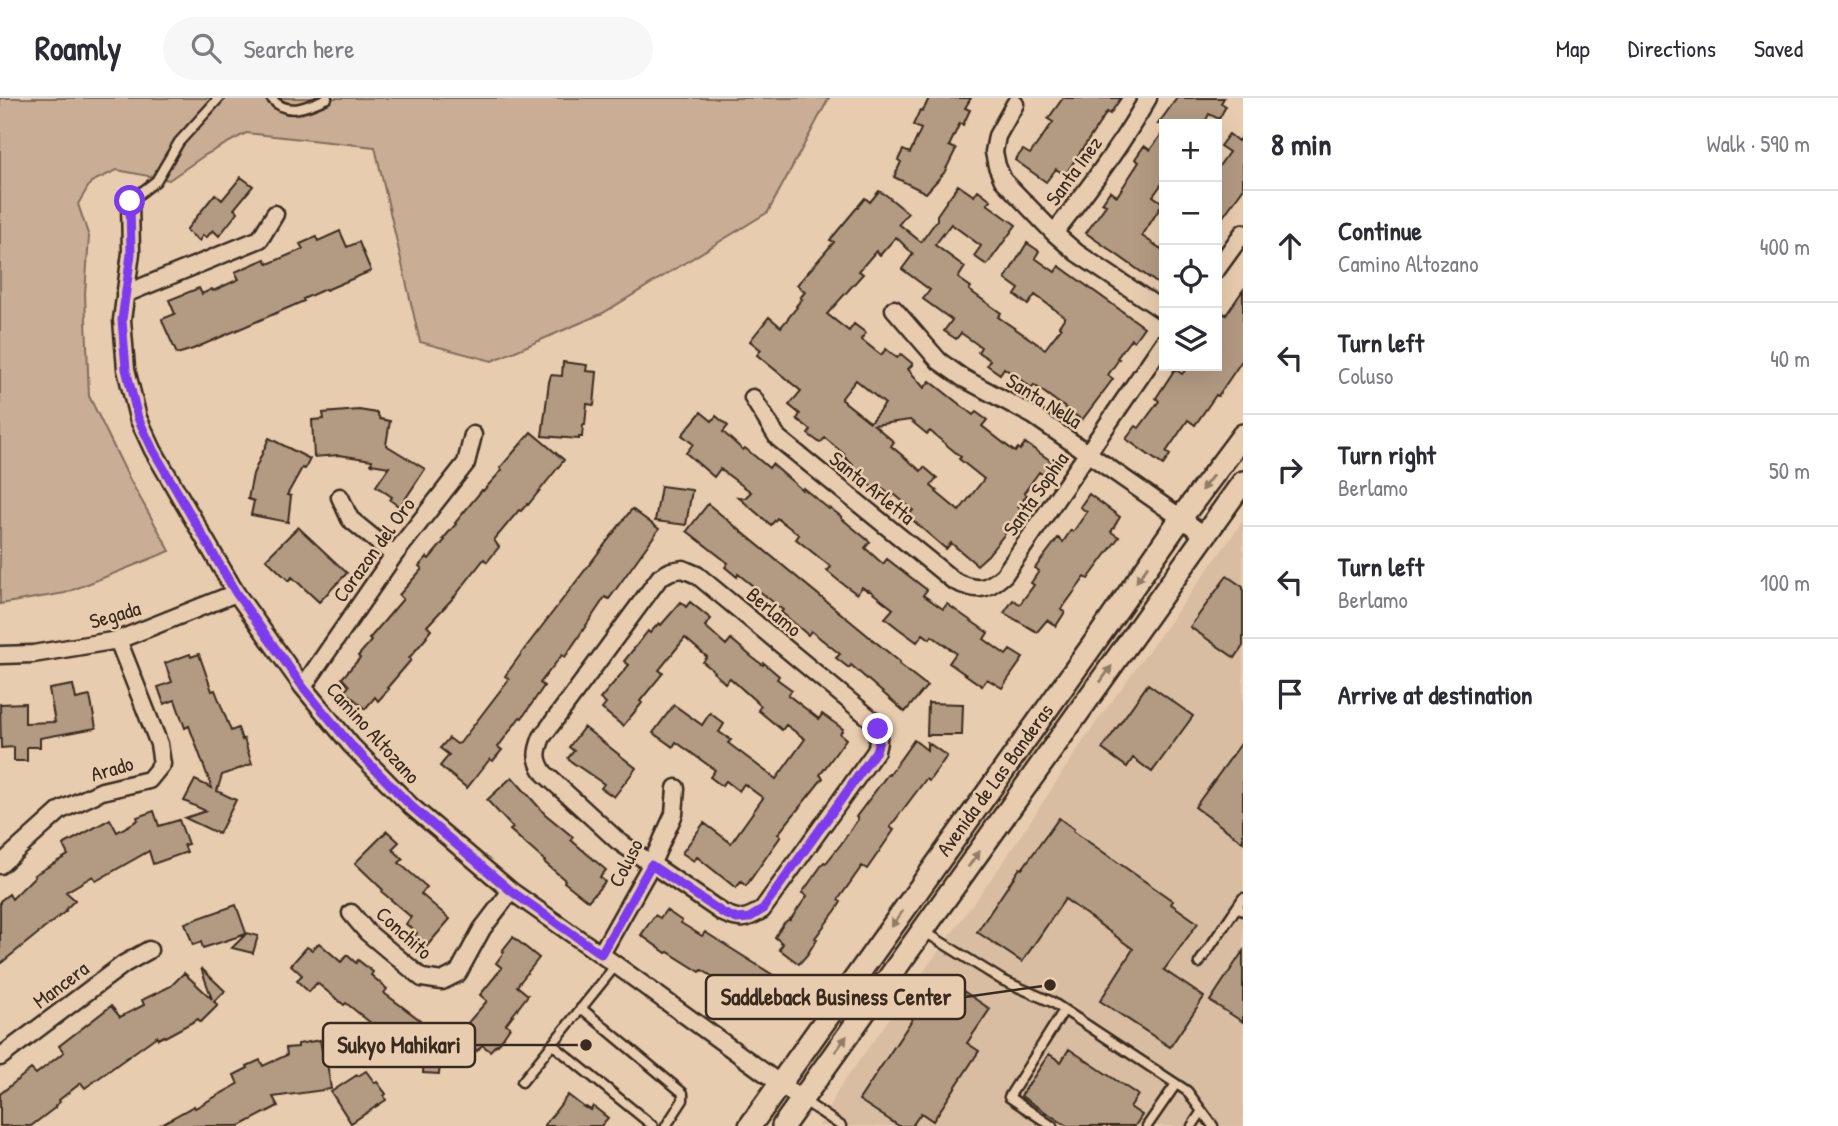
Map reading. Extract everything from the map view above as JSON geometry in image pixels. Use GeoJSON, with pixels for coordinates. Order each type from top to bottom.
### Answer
{"type":"FeatureCollection","features":[{"type":"Feature","properties":{"kind":"main road","name":"Avenida de Las Banderas"},"geometry":{"type":"LineString","coordinates":[[750,1126],[1181,517],[1243,435]]}},
{"type":"Feature","properties":{"kind":"main road","name":"Avenida de Las Banderas"},"geometry":{"type":"LineString","coordinates":[[783,1126],[1243,482]]}},
{"type":"Feature","properties":{"kind":"street","name":"Santa Inez"},"geometry":{"type":"LineString","coordinates":[[1054,233],[1088,190],[1148,98]]}},
{"type":"Feature","properties":{"kind":"street"},"geometry":{"type":"LineString","coordinates":[[1014,104],[997,136],[994,152],[1003,180],[1077,254],[1159,309]]}},
{"type":"Feature","properties":{"kind":"street","name":"Camino Altozano"},"geometry":{"type":"LineString","coordinates":[[130,201],[131,254],[122,320],[126,369],[138,418],[153,450],[236,593],[303,687],[351,745],[411,806],[511,891],[801,1099]]}},
{"type":"Feature","properties":{"kind":"street"},"geometry":{"type":"LineString","coordinates":[[125,294],[260,239],[275,214]]}},
{"type":"Feature","properties":{"kind":"street"},"geometry":{"type":"LineString","coordinates":[[1222,262],[1243,233]]}},
{"type":"Feature","properties":{"kind":"street","name":"Santa Nella"},"geometry":{"type":"LineString","coordinates":[[894,309],[939,361],[963,378],[1034,416],[1205,536]]}},
{"type":"Feature","properties":{"kind":"street","name":"Santa Sophia"},"geometry":{"type":"LineString","coordinates":[[980,589],[993,586],[1004,575],[1159,349]]}},
{"type":"Feature","properties":{"kind":"street","name":"Santa Arletta"},"geometry":{"type":"LineString","coordinates":[[753,398],[778,438],[954,581],[970,589],[980,589]]}},
{"type":"Feature","properties":{"kind":"street","name":"Corazon del Oro"},"geometry":{"type":"LineString","coordinates":[[303,687],[394,555],[466,463],[473,435]]}},
{"type":"Feature","properties":{"kind":"street"},"geometry":{"type":"LineString","coordinates":[[340,497],[349,519],[394,555]]}},
{"type":"Feature","properties":{"kind":"street","name":"Berlamo"},"geometry":{"type":"LineString","coordinates":[[683,569],[697,575],[870,718],[878,729],[879,741],[876,751],[762,910],[749,918],[737,919],[723,913],[651,865],[618,841],[544,773],[537,761],[536,750],[542,737],[660,577],[683,569]]}},
{"type":"Feature","properties":{"kind":"street","name":"Segada"},"geometry":{"type":"LineString","coordinates":[[0,655],[33,654],[117,640],[236,593]]}},
{"type":"Feature","properties":{"kind":"street","name":"Arado"},"geometry":{"type":"LineString","coordinates":[[0,865],[61,810],[102,791],[149,780],[162,764],[159,744],[117,640]]}},
{"type":"Feature","properties":{"kind":"street","name":"Coluso"},"geometry":{"type":"LineString","coordinates":[[601,954],[651,865],[674,814],[676,788]]}},
{"type":"Feature","properties":{"kind":"street","name":"Conchito"},"geometry":{"type":"LineString","coordinates":[[351,912],[367,932],[422,978],[442,981],[458,973],[482,929],[511,891]]}},
{"type":"Feature","properties":{"kind":"street","name":"Mancera"},"geometry":{"type":"LineString","coordinates":[[0,1058],[124,964],[149,950]]}},
{"type":"Feature","properties":{"kind":"lane"},"geometry":{"type":"LineString","coordinates":[[130,201],[156,181],[179,142],[219,98]]}},
{"type":"Feature","properties":{"kind":"lane"},"geometry":{"type":"LineString","coordinates":[[271,98],[276,105],[296,110],[327,98]]}},
{"type":"Feature","properties":{"kind":"lane"},"geometry":{"type":"LineString","coordinates":[[1199,963],[1240,909],[1243,898]]}},
{"type":"Feature","properties":{"kind":"lane"},"geometry":{"type":"LineString","coordinates":[[922,930],[1002,980],[1052,1002],[1187,1091],[1213,1126]]}},
{"type":"Feature","properties":{"kind":"lane"},"geometry":{"type":"LineString","coordinates":[[522,1082],[616,965]]}},
{"type":"Feature","properties":{"kind":"lane"},"geometry":{"type":"LineString","coordinates":[[581,1008],[683,1093],[683,1100],[666,1126]]}},
{"type":"Feature","properties":{"kind":"lane"},"geometry":{"type":"LineString","coordinates":[[1052,1126],[1009,1097],[1064,1010]]}},
{"type":"Feature","properties":{"kind":"lane"},"geometry":{"type":"LineString","coordinates":[[552,1044],[653,1126]]}},
{"type":"Feature","properties":{"kind":"lane"},"geometry":{"type":"LineString","coordinates":[[1147,1126],[1176,1084]]}},
{"type":"Feature","properties":{"kind":"lane","name":"Camino Altozano"},"geometry":{"type":"LineString","coordinates":[[801,1099],[841,1126]]}},
{"type":"Feature","properties":{"kind":"lane"},"geometry":{"type":"LineString","coordinates":[[1192,1126],[1202,1111]]}},
{"type":"Feature","properties":{"kind":"shaded area"},"geometry":{"type":"Polygon","coordinates":[[[0,98],[829,98],[768,212],[603,313],[492,361],[420,342],[375,147],[246,133],[205,155],[169,180],[117,170],[91,182],[78,204],[89,237],[85,294],[89,396],[130,480],[170,551],[65,593],[0,604],[0,98]]]}},
{"type":"Feature","properties":{"kind":"shaded area"},"geometry":{"type":"Polygon","coordinates":[[[1243,521],[1243,1126],[819,1126],[840,1087],[1006,858],[1088,734],[1243,521]]]}},
{"type":"Feature","properties":{"kind":"building"},"geometry":{"type":"Polygon","coordinates":[[[929,98],[971,98],[965,108],[970,110],[949,146],[956,149],[944,173],[926,193],[894,177],[903,150],[910,153],[921,129],[913,125],[929,98]]]}},
{"type":"Feature","properties":{"kind":"building"},"geometry":{"type":"Polygon","coordinates":[[[1063,98],[1121,98],[1110,114],[1107,112],[1065,175],[1056,169],[1046,182],[1015,160],[1023,150],[1030,154],[1053,122],[1048,119],[1063,98]]]}},
{"type":"Feature","properties":{"kind":"building"},"geometry":{"type":"Polygon","coordinates":[[[1177,98],[1224,98],[1221,103],[1226,106],[1219,119],[1209,114],[1206,119],[1162,119],[1177,98]]]}},
{"type":"Feature","properties":{"kind":"building"},"geometry":{"type":"Polygon","coordinates":[[[1229,134],[1238,141],[1243,134],[1243,189],[1222,218],[1222,162],[1229,152],[1222,147],[1229,134]]]}},
{"type":"Feature","properties":{"kind":"building"},"geometry":{"type":"Polygon","coordinates":[[[1159,138],[1159,188],[1153,196],[1159,200],[1159,209],[1142,236],[1159,248],[1159,284],[1086,233],[1106,205],[1102,203],[1110,191],[1117,196],[1139,162],[1135,159],[1144,146],[1150,150],[1159,138]]]}},
{"type":"Feature","properties":{"kind":"building"},"geometry":{"type":"Polygon","coordinates":[[[241,177],[253,186],[234,209],[238,212],[219,236],[213,230],[206,238],[203,235],[199,241],[186,230],[215,194],[222,200],[241,177]]]}},
{"type":"Feature","properties":{"kind":"building"},"geometry":{"type":"Polygon","coordinates":[[[958,185],[974,196],[978,190],[991,200],[987,204],[1016,225],[987,265],[974,256],[981,246],[951,224],[935,245],[965,267],[958,278],[971,287],[969,290],[1001,313],[998,317],[1045,349],[1061,328],[1059,326],[1065,317],[1035,295],[1028,305],[1015,295],[1019,289],[1005,279],[1027,243],[1039,251],[1035,258],[1055,272],[1059,266],[1144,327],[1117,358],[1119,359],[1108,375],[1113,379],[1082,420],[1034,385],[1032,388],[1004,368],[1000,374],[987,365],[990,360],[978,352],[981,347],[961,333],[956,339],[944,331],[952,320],[923,299],[930,290],[902,269],[913,254],[896,237],[880,255],[876,251],[859,271],[863,274],[827,314],[849,331],[854,324],[866,333],[861,339],[881,355],[886,349],[897,358],[901,354],[913,364],[908,369],[924,388],[930,381],[973,415],[976,412],[987,420],[982,426],[1015,452],[1025,443],[1054,463],[1045,476],[1039,472],[1018,507],[1023,511],[977,565],[951,543],[946,549],[908,516],[913,510],[894,494],[892,497],[881,487],[878,492],[850,469],[853,465],[825,438],[820,443],[808,434],[811,430],[797,419],[800,414],[789,405],[801,391],[757,355],[761,350],[750,341],[769,317],[781,327],[805,292],[797,285],[834,242],[830,240],[865,198],[870,202],[879,191],[886,195],[908,213],[899,224],[921,242],[937,220],[937,215],[958,185]],[[856,380],[841,399],[870,422],[885,404],[856,380]],[[910,420],[874,425],[894,442],[891,446],[921,471],[924,467],[937,478],[931,486],[959,511],[984,479],[930,431],[927,434],[910,420]]]}},
{"type":"Feature","properties":{"kind":"building"},"geometry":{"type":"Polygon","coordinates":[[[340,231],[347,247],[359,242],[371,271],[177,354],[162,319],[175,314],[169,300],[199,288],[202,294],[212,289],[213,291],[239,279],[235,272],[265,259],[268,264],[303,249],[300,244],[316,237],[318,241],[340,231]]]}},
{"type":"Feature","properties":{"kind":"building"},"geometry":{"type":"Polygon","coordinates":[[[1243,290],[1243,359],[1195,425],[1188,420],[1166,452],[1170,455],[1163,465],[1126,439],[1136,426],[1139,428],[1159,401],[1156,398],[1174,371],[1182,374],[1185,371],[1222,371],[1222,312],[1226,315],[1243,290]]]}},
{"type":"Feature","properties":{"kind":"building"},"geometry":{"type":"Polygon","coordinates":[[[563,362],[587,365],[586,371],[597,372],[594,405],[587,404],[585,425],[579,439],[542,436],[549,382],[551,375],[562,376],[563,362]]]}},
{"type":"Feature","properties":{"kind":"building"},"geometry":{"type":"Polygon","coordinates":[[[359,410],[377,413],[380,419],[390,421],[386,445],[425,469],[400,507],[390,500],[392,497],[376,486],[389,467],[371,464],[372,460],[339,455],[314,457],[312,420],[324,419],[323,413],[359,410]]]}},
{"type":"Feature","properties":{"kind":"building"},"geometry":{"type":"Polygon","coordinates":[[[701,412],[712,421],[716,416],[728,426],[723,432],[743,450],[745,448],[769,468],[772,464],[802,490],[803,488],[842,517],[870,542],[865,548],[883,564],[887,559],[927,590],[923,595],[943,609],[947,604],[984,630],[988,633],[984,639],[1006,655],[1010,650],[1023,658],[1002,688],[987,679],[982,686],[949,663],[956,653],[932,636],[930,639],[923,634],[917,642],[899,629],[885,618],[893,609],[869,590],[862,587],[857,594],[839,581],[827,571],[831,567],[796,539],[799,535],[777,518],[771,525],[738,497],[745,498],[751,492],[720,469],[714,477],[686,453],[693,444],[682,435],[701,412]]]}},
{"type":"Feature","properties":{"kind":"building"},"geometry":{"type":"Polygon","coordinates":[[[531,432],[564,460],[528,505],[519,510],[494,540],[499,547],[487,562],[484,559],[427,626],[431,630],[427,637],[387,688],[389,689],[378,701],[375,697],[365,709],[345,691],[349,686],[342,678],[360,658],[358,656],[371,641],[369,639],[403,599],[399,595],[422,569],[419,566],[427,557],[429,559],[445,540],[443,539],[455,523],[502,470],[500,468],[531,432]]]}},
{"type":"Feature","properties":{"kind":"building"},"geometry":{"type":"Polygon","coordinates":[[[269,438],[310,459],[287,495],[291,496],[288,522],[251,515],[254,501],[248,499],[253,474],[269,438]]]}},
{"type":"Feature","properties":{"kind":"building"},"geometry":{"type":"Polygon","coordinates":[[[661,486],[692,490],[686,525],[655,521],[661,486]]]}},
{"type":"Feature","properties":{"kind":"building"},"geometry":{"type":"Polygon","coordinates":[[[1089,494],[1120,517],[1111,532],[1119,537],[1061,610],[1065,612],[1056,626],[1047,620],[1037,632],[1004,613],[1013,600],[1020,604],[1034,585],[1031,583],[1039,571],[1035,568],[1058,538],[1063,542],[1071,530],[1073,532],[1087,512],[1080,507],[1089,494]]]}},
{"type":"Feature","properties":{"kind":"building"},"geometry":{"type":"Polygon","coordinates":[[[708,504],[927,686],[905,712],[851,665],[849,668],[836,658],[840,654],[811,631],[808,635],[781,612],[783,610],[738,574],[737,577],[725,567],[728,563],[687,531],[708,504]]]}},
{"type":"Feature","properties":{"kind":"building"},"geometry":{"type":"Polygon","coordinates":[[[632,509],[659,529],[609,599],[605,597],[565,657],[562,655],[540,683],[544,686],[498,747],[502,750],[493,761],[490,759],[467,788],[440,766],[449,755],[440,748],[449,738],[457,744],[460,743],[509,679],[505,676],[526,647],[632,509]]]}},
{"type":"Feature","properties":{"kind":"building"},"geometry":{"type":"Polygon","coordinates":[[[298,527],[347,573],[319,602],[292,577],[289,581],[266,559],[298,527]]]}},
{"type":"Feature","properties":{"kind":"building"},"geometry":{"type":"Polygon","coordinates":[[[1227,576],[1243,587],[1243,646],[1235,658],[1190,627],[1227,576]]]}},
{"type":"Feature","properties":{"kind":"building"},"geometry":{"type":"Polygon","coordinates":[[[681,602],[686,607],[690,602],[711,619],[705,626],[726,645],[731,639],[753,658],[763,665],[764,663],[779,676],[777,679],[792,690],[788,695],[819,719],[822,714],[843,729],[840,734],[846,739],[820,775],[823,778],[778,834],[781,836],[746,886],[741,882],[736,888],[697,857],[694,861],[682,853],[704,823],[731,843],[763,798],[744,784],[739,791],[726,781],[722,786],[710,777],[715,770],[676,742],[673,747],[653,733],[674,705],[702,725],[710,713],[724,724],[719,732],[731,740],[728,743],[776,779],[805,739],[786,725],[782,730],[758,710],[761,706],[730,678],[725,683],[703,662],[707,657],[685,638],[659,670],[663,673],[623,726],[602,709],[606,704],[600,699],[629,665],[624,661],[648,631],[650,633],[659,623],[661,625],[681,602]]]}},
{"type":"Feature","properties":{"kind":"building"},"geometry":{"type":"Polygon","coordinates":[[[190,654],[191,657],[199,654],[212,691],[215,690],[231,731],[238,728],[252,764],[222,775],[217,791],[236,800],[219,834],[185,818],[206,811],[184,801],[195,780],[212,788],[189,726],[185,728],[175,700],[164,704],[158,687],[172,682],[165,663],[190,654]]]}},
{"type":"Feature","properties":{"kind":"building"},"geometry":{"type":"Polygon","coordinates":[[[1148,684],[1193,716],[1152,772],[1133,758],[1127,767],[1102,749],[1148,684]]]}},
{"type":"Feature","properties":{"kind":"building"},"geometry":{"type":"Polygon","coordinates":[[[73,685],[76,699],[90,696],[96,728],[40,738],[40,747],[27,747],[27,761],[14,761],[14,747],[1,748],[0,704],[25,703],[25,723],[55,722],[49,689],[73,685]]]}},
{"type":"Feature","properties":{"kind":"building"},"geometry":{"type":"Polygon","coordinates":[[[928,703],[963,704],[962,735],[927,735],[928,703]]]}},
{"type":"Feature","properties":{"kind":"building"},"geometry":{"type":"Polygon","coordinates":[[[584,727],[636,768],[614,797],[601,788],[604,784],[568,758],[574,751],[569,747],[584,727]]]}},
{"type":"Feature","properties":{"kind":"building"},"geometry":{"type":"Polygon","coordinates":[[[914,740],[927,750],[927,742],[947,756],[890,827],[894,830],[867,869],[862,866],[799,964],[779,949],[783,944],[775,937],[807,896],[802,893],[841,844],[858,819],[856,817],[914,740]]]}},
{"type":"Feature","properties":{"kind":"building"},"geometry":{"type":"Polygon","coordinates":[[[1243,741],[1243,842],[1195,807],[1243,741]]]}},
{"type":"Feature","properties":{"kind":"building"},"geometry":{"type":"Polygon","coordinates":[[[512,777],[545,814],[573,837],[571,840],[606,870],[600,877],[605,882],[588,901],[564,882],[565,880],[510,830],[513,828],[487,800],[512,777]]]}},
{"type":"Feature","properties":{"kind":"building"},"geometry":{"type":"Polygon","coordinates":[[[154,811],[159,826],[179,820],[188,844],[184,845],[187,852],[153,864],[149,851],[96,881],[93,876],[66,892],[75,900],[66,911],[0,964],[0,901],[9,894],[12,899],[34,875],[68,855],[63,845],[110,819],[117,832],[138,820],[137,817],[154,811]]]}},
{"type":"Feature","properties":{"kind":"building"},"geometry":{"type":"Polygon","coordinates":[[[1059,818],[1074,829],[1073,831],[1173,901],[1171,904],[1198,923],[1164,970],[1204,997],[1170,1047],[1100,1001],[1133,949],[1065,899],[1022,962],[977,932],[1020,868],[1022,869],[1059,818]]]}},
{"type":"Feature","properties":{"kind":"building"},"geometry":{"type":"Polygon","coordinates":[[[387,831],[399,842],[392,849],[403,859],[399,863],[427,887],[421,894],[450,919],[426,947],[414,937],[417,933],[406,924],[411,917],[382,892],[355,863],[387,831]]]}},
{"type":"Feature","properties":{"kind":"building"},"geometry":{"type":"Polygon","coordinates":[[[236,905],[246,933],[258,936],[253,953],[232,948],[246,934],[203,948],[201,942],[193,945],[185,923],[236,905]]]}},
{"type":"Feature","properties":{"kind":"building"},"geometry":{"type":"Polygon","coordinates":[[[666,910],[702,936],[705,932],[781,980],[763,1008],[702,970],[700,972],[666,953],[641,935],[655,915],[660,918],[666,910]]]}},
{"type":"Feature","properties":{"kind":"building"},"geometry":{"type":"Polygon","coordinates":[[[513,937],[539,958],[517,986],[528,995],[506,1024],[510,1027],[498,1045],[490,1051],[482,1045],[477,1051],[457,1035],[487,1001],[480,995],[502,968],[496,963],[513,937]]]}},
{"type":"Feature","properties":{"kind":"building"},"geometry":{"type":"Polygon","coordinates":[[[319,943],[341,962],[347,955],[356,963],[358,960],[373,972],[371,975],[387,989],[384,993],[420,1020],[412,1029],[422,1030],[404,1053],[379,1035],[382,1032],[346,1003],[344,1005],[317,983],[309,992],[297,981],[302,975],[291,965],[307,947],[312,950],[319,943]]]}},
{"type":"Feature","properties":{"kind":"building"},"geometry":{"type":"Polygon","coordinates":[[[1243,951],[1243,1022],[1210,1001],[1243,951]]]}},
{"type":"Feature","properties":{"kind":"building"},"geometry":{"type":"Polygon","coordinates":[[[201,968],[225,991],[214,1002],[218,1005],[201,1022],[198,1019],[165,1037],[158,1039],[157,1036],[85,1088],[81,1083],[31,1126],[0,1126],[0,1094],[31,1069],[36,1074],[64,1052],[59,1046],[111,1006],[120,1017],[144,1005],[142,1000],[171,986],[184,973],[212,999],[201,968]]]}},
{"type":"Feature","properties":{"kind":"building"},"geometry":{"type":"Polygon","coordinates":[[[941,976],[990,1009],[967,1043],[979,1051],[933,1121],[921,1113],[912,1126],[899,1126],[859,1100],[941,976]]]}},
{"type":"Feature","properties":{"kind":"building"},"geometry":{"type":"Polygon","coordinates":[[[425,1030],[457,1032],[455,1067],[440,1066],[439,1074],[423,1073],[425,1030]]]}},
{"type":"Feature","properties":{"kind":"building"},"geometry":{"type":"Polygon","coordinates":[[[320,1040],[323,1056],[326,1056],[331,1089],[273,1097],[278,1106],[240,1126],[158,1126],[238,1084],[234,1075],[248,1068],[247,1066],[260,1060],[263,1066],[287,1055],[286,1048],[320,1040]]]}},
{"type":"Feature","properties":{"kind":"building"},"geometry":{"type":"Polygon","coordinates":[[[1069,1049],[1138,1095],[1130,1107],[1142,1115],[1135,1126],[1067,1126],[1021,1096],[1049,1054],[1061,1062],[1069,1049]]]}},
{"type":"Feature","properties":{"kind":"building"},"geometry":{"type":"Polygon","coordinates":[[[366,1071],[386,1094],[386,1100],[351,1123],[331,1092],[366,1071]]]}},
{"type":"Feature","properties":{"kind":"building"},"geometry":{"type":"Polygon","coordinates":[[[568,1095],[585,1108],[591,1110],[593,1106],[608,1118],[601,1126],[544,1126],[568,1095]]]}},
{"type":"Feature","properties":{"kind":"place","name":"Saddleback Business Center"},"geometry":{"type":"Point","coordinates":[1050,985]}},
{"type":"Feature","properties":{"kind":"place","name":"Sukyo Mahikari"},"geometry":{"type":"Point","coordinates":[586,1045]}},
{"type":"Feature","properties":{"kind":"route"},"geometry":{"type":"LineString","coordinates":[[130,201],[131,254],[122,320],[126,369],[138,418],[153,450],[236,593],[303,687],[351,745],[411,806],[511,891],[601,954],[651,865],[723,913],[737,919],[749,918],[762,910],[876,751],[878,729]]}}]}
